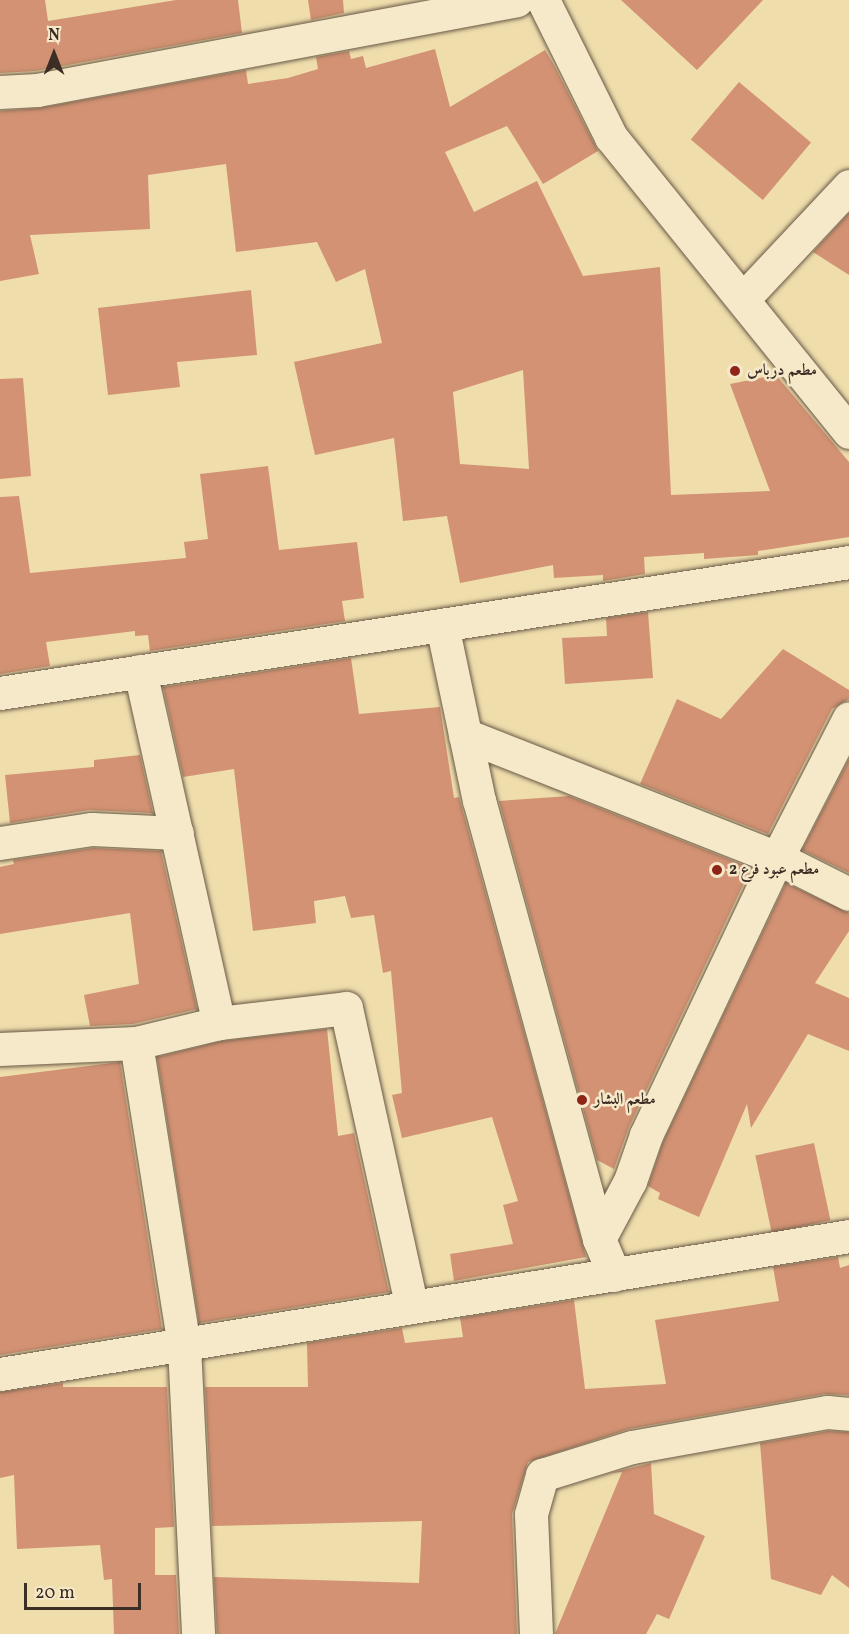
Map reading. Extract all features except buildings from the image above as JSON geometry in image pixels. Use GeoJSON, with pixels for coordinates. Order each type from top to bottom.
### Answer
{"type":"FeatureCollection","features":[{"type":"Feature","properties":{"kind":"street"},"geometry":{"type":"LineString","coordinates":[[0,92],[37,90],[517,0]]}},
{"type":"Feature","properties":{"kind":"street"},"geometry":{"type":"LineString","coordinates":[[543,0],[611,138],[818,390],[849,432]]}},
{"type":"Feature","properties":{"kind":"street"},"geometry":{"type":"LineString","coordinates":[[743,299],[849,186]]}},
{"type":"Feature","properties":{"kind":"street"},"geometry":{"type":"LineString","coordinates":[[818,390],[849,413]]}},
{"type":"Feature","properties":{"kind":"street"},"geometry":{"type":"LineString","coordinates":[[0,693],[849,562]]}},
{"type":"Feature","properties":{"kind":"street"},"geometry":{"type":"LineString","coordinates":[[442,625],[479,800],[599,1239],[614,1275]]}},
{"type":"Feature","properties":{"kind":"street"},"geometry":{"type":"LineString","coordinates":[[140,671],[219,1023]]}},
{"type":"Feature","properties":{"kind":"street"},"geometry":{"type":"LineString","coordinates":[[599,1239],[630,1180],[646,1135],[777,858],[849,718]]}},
{"type":"Feature","properties":{"kind":"street"},"geometry":{"type":"LineString","coordinates":[[465,735],[777,858],[849,894]]}},
{"type":"Feature","properties":{"kind":"street"},"geometry":{"type":"LineString","coordinates":[[0,843],[92,829],[177,833]]}},
{"type":"Feature","properties":{"kind":"street"},"geometry":{"type":"LineString","coordinates":[[0,1049],[135,1042],[219,1023],[346,1008],[412,1307]]}},
{"type":"Feature","properties":{"kind":"street"},"geometry":{"type":"LineString","coordinates":[[135,1042],[184,1346],[198,1634]]}},
{"type":"Feature","properties":{"kind":"street"},"geometry":{"type":"LineString","coordinates":[[0,1374],[184,1346],[849,1236]]}},
{"type":"Feature","properties":{"kind":"street"},"geometry":{"type":"LineString","coordinates":[[536,1634],[531,1514],[542,1475],[632,1448],[827,1413],[849,1414]]}},
{"type":"Feature","properties":{"kind":"place","name":"مطعم درباس"},"geometry":{"type":"Point","coordinates":[735,371]}},
{"type":"Feature","properties":{"kind":"place","name":"مطعم عبود فرع 2"},"geometry":{"type":"Point","coordinates":[717,870]}},
{"type":"Feature","properties":{"kind":"place","name":"مطعم البشار"},"geometry":{"type":"Point","coordinates":[582,1100]}}]}
